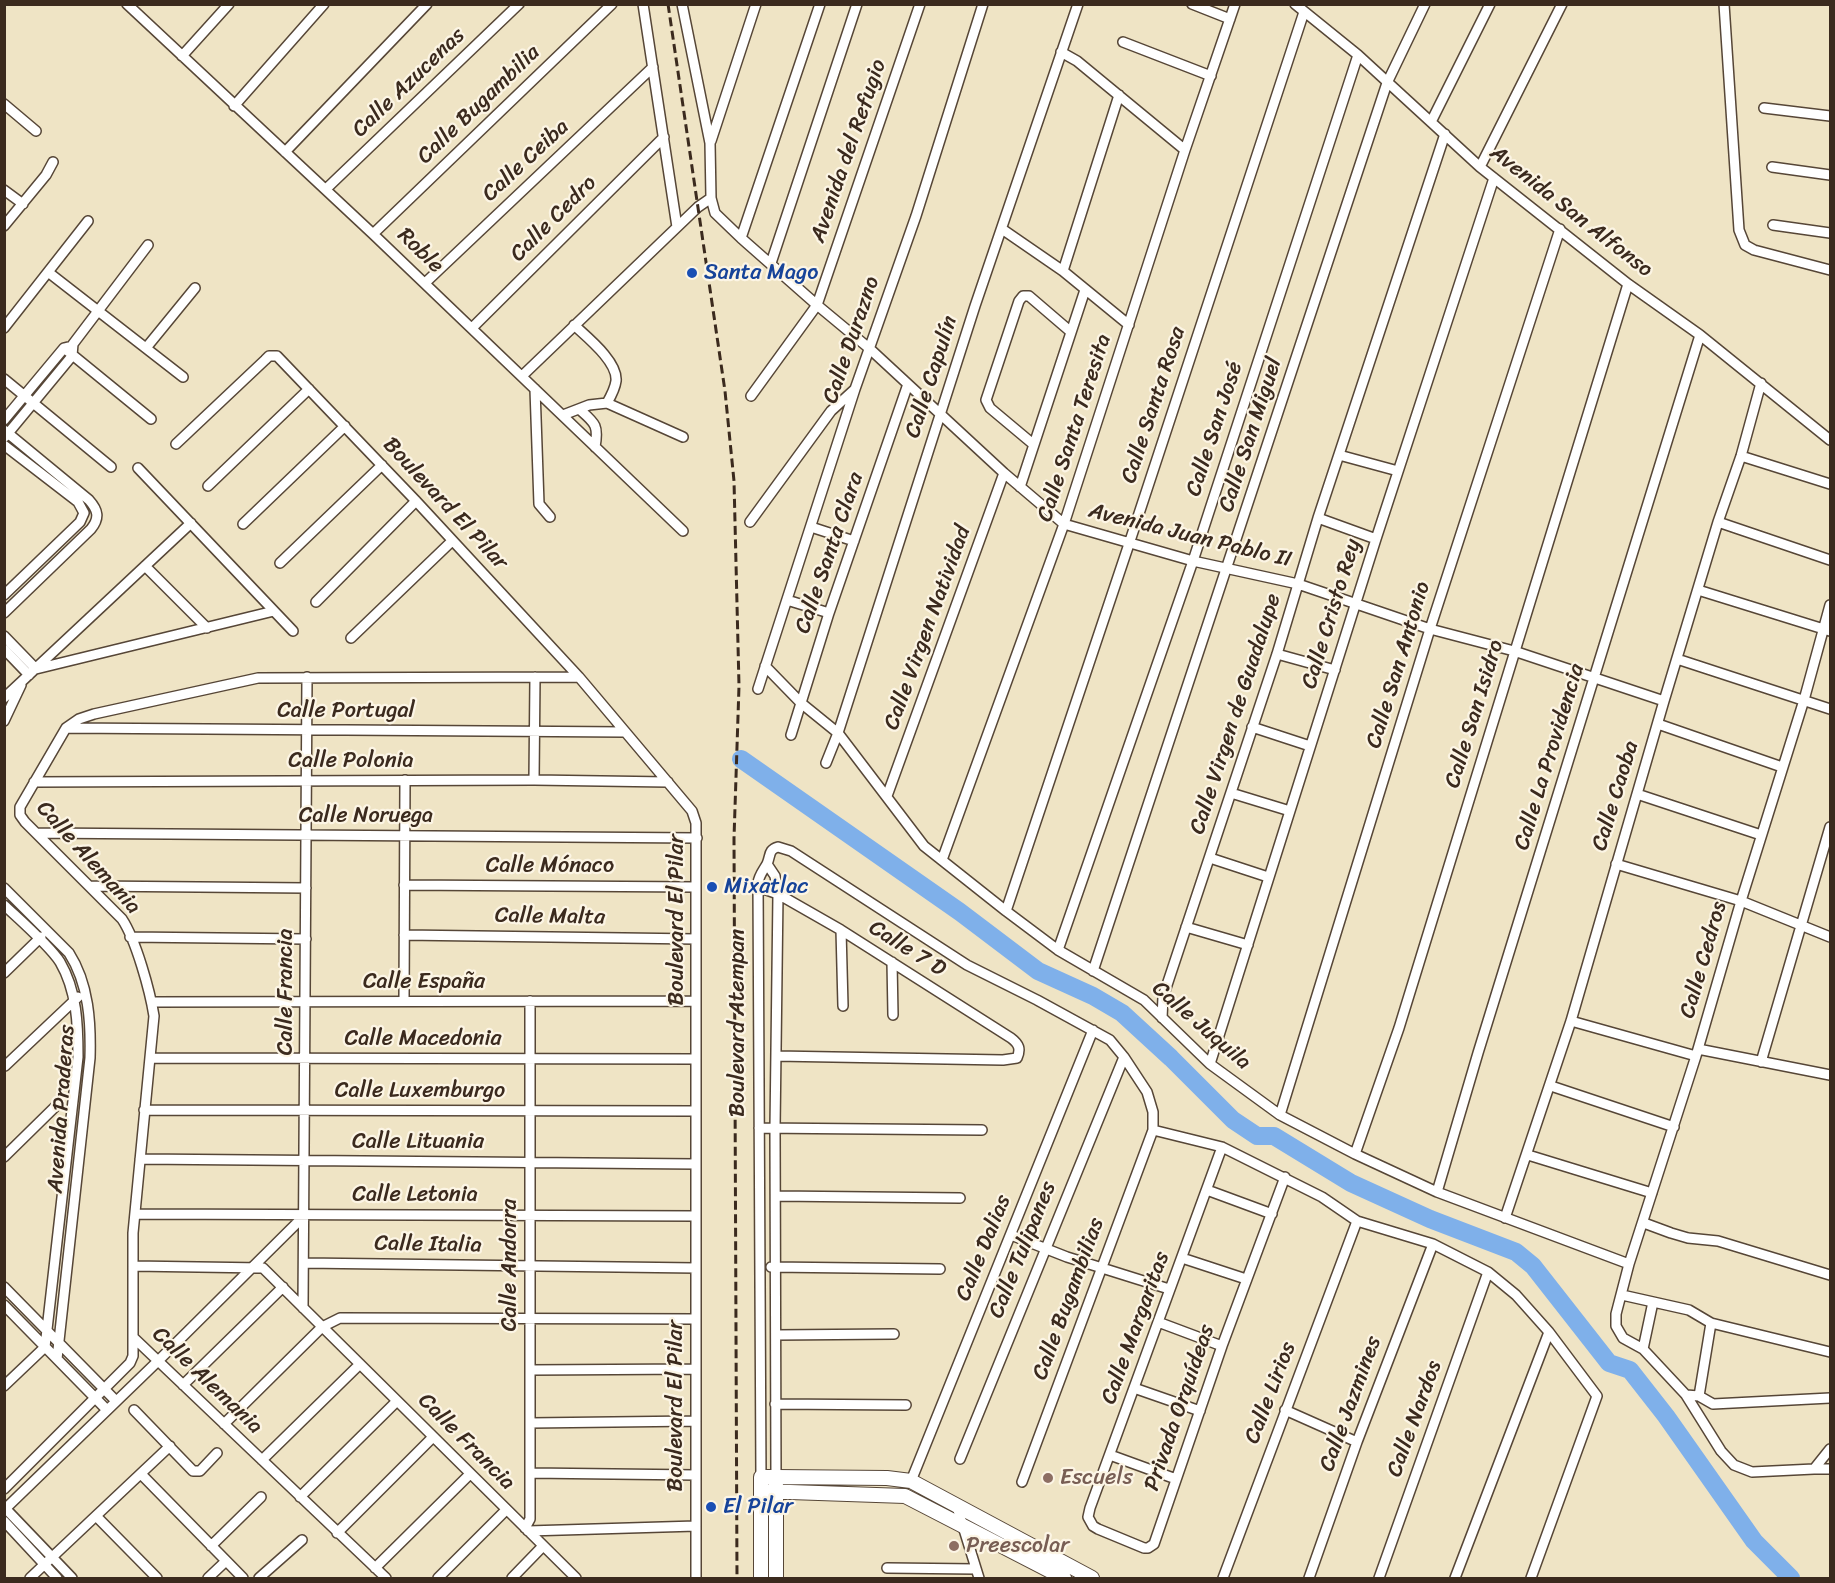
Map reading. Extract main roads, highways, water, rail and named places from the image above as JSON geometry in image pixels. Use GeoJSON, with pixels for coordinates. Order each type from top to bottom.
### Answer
{"type":"FeatureCollection","features":[{"type":"Feature","properties":{"kind":"waterway"},"geometry":{"type":"LineString","coordinates":[[741,759],[960,912],[1038,971],[1093,996],[1122,1013],[1233,1120],[1257,1136],[1274,1136],[1351,1183],[1430,1219],[1516,1252],[1533,1266],[1609,1363],[1630,1370],[1666,1416],[1754,1541],[1791,1578]]}},
{"type":"Feature","properties":{"kind":"railway"},"geometry":{"type":"LineString","coordinates":[[668,4],[725,391],[734,481],[739,686],[734,838],[737,1578]]}},
{"type":"Feature","properties":{"kind":"place","name":"Santa Mago"},"geometry":{"type":"Point","coordinates":[692,273]}},
{"type":"Feature","properties":{"kind":"place","name":"Mixatlac"},"geometry":{"type":"Point","coordinates":[712,887]}},
{"type":"Feature","properties":{"kind":"place","name":"Escuels"},"geometry":{"type":"Point","coordinates":[1048,1478]}},
{"type":"Feature","properties":{"kind":"place","name":"El Pilar"},"geometry":{"type":"Point","coordinates":[711,1507]}},
{"type":"Feature","properties":{"kind":"place","name":"Preescolar"},"geometry":{"type":"Point","coordinates":[954,1546]}}]}
